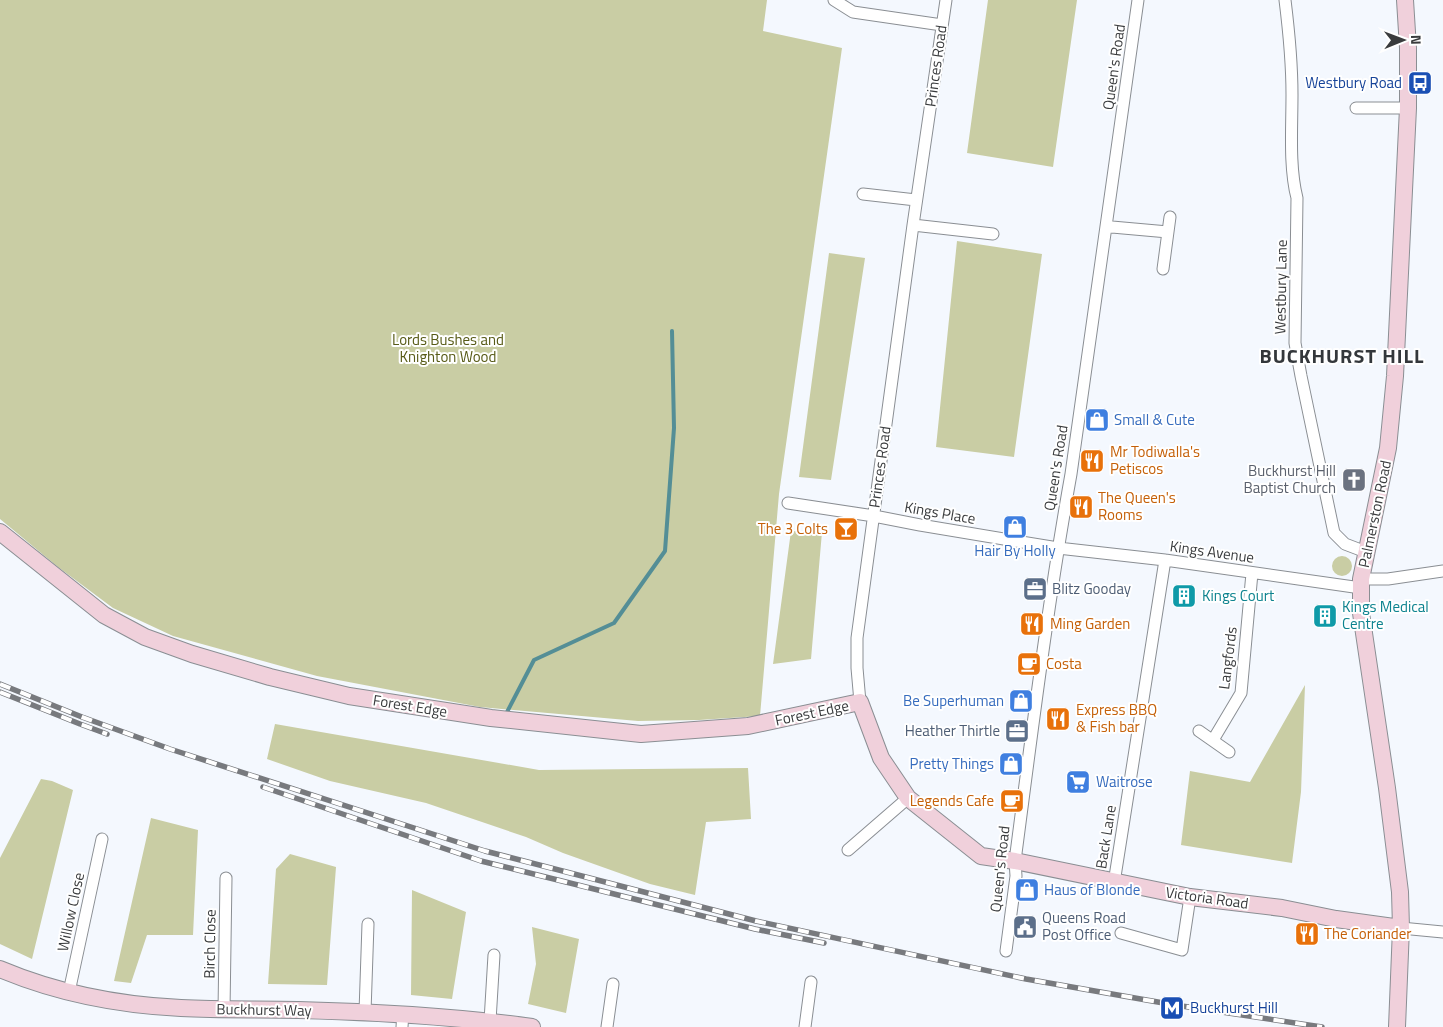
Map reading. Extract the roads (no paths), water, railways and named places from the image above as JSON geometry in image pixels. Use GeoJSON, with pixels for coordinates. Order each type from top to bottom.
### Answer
{"type":"FeatureCollection","features":[{"type":"Feature","properties":{"kind":"street"},"geometry":{"type":"LineString","coordinates":[[834,0],[853,12],[942,25]]}},
{"type":"Feature","properties":{"kind":"street","name":"Princes Road"},"geometry":{"type":"LineString","coordinates":[[946,0],[916,200],[857,638],[857,668],[860,702],[880,758],[908,798],[980,856],[1014,861]]}},
{"type":"Feature","properties":{"kind":"street","name":"Queen's Road"},"geometry":{"type":"LineString","coordinates":[[1007,946],[1016,876],[1014,861],[1138,0]]}},
{"type":"Feature","properties":{"kind":"street","name":"Westbury Lane"},"geometry":{"type":"LineString","coordinates":[[1285,0],[1290,43],[1294,188],[1297,198],[1295,343],[1334,533],[1345,544],[1366,552]]}},
{"type":"Feature","properties":{"kind":"street","name":"Palmerston Road"},"geometry":{"type":"LineString","coordinates":[[1397,1024],[1401,928],[1400,892],[1387,788],[1361,613],[1361,583],[1388,448],[1399,300],[1408,108],[1408,48],[1405,0]]}},
{"type":"Feature","properties":{"kind":"street"},"geometry":{"type":"LineString","coordinates":[[1356,108],[1408,108]]}},
{"type":"Feature","properties":{"kind":"street"},"geometry":{"type":"LineString","coordinates":[[863,194],[916,200]]}},
{"type":"Feature","properties":{"kind":"street"},"geometry":{"type":"LineString","coordinates":[[1164,269],[1170,217]]}},
{"type":"Feature","properties":{"kind":"street"},"geometry":{"type":"LineString","coordinates":[[913,225],[993,234]]}},
{"type":"Feature","properties":{"kind":"street"},"geometry":{"type":"LineString","coordinates":[[1106,228],[1168,232]]}},
{"type":"Feature","properties":{"kind":"street","name":"Kings Place"},"geometry":{"type":"LineString","coordinates":[[788,503],[1058,548]]}},
{"type":"Feature","properties":{"kind":"street","name":"Forest Edge"},"geometry":{"type":"LineString","coordinates":[[0,532],[104,615],[145,637],[192,654],[270,677],[349,696],[491,718],[641,734],[748,726],[860,702]]}},
{"type":"Feature","properties":{"kind":"street","name":"Kings Avenue"},"geometry":{"type":"LineString","coordinates":[[1058,548],[1165,560],[1252,573],[1361,583],[1443,571]]}},
{"type":"Feature","properties":{"kind":"street","name":"Back Lane"},"geometry":{"type":"LineString","coordinates":[[1114,883],[1165,560]]}},
{"type":"Feature","properties":{"kind":"street","name":"Langfords"},"geometry":{"type":"LineString","coordinates":[[1213,740],[1241,693],[1252,573]]}},
{"type":"Feature","properties":{"kind":"street"},"geometry":{"type":"LineString","coordinates":[[1200,731],[1229,752]]}},
{"type":"Feature","properties":{"kind":"street"},"geometry":{"type":"LineString","coordinates":[[848,850],[908,798]]}},
{"type":"Feature","properties":{"kind":"street","name":"Willow Close"},"geometry":{"type":"LineString","coordinates":[[69,992],[102,839]]}},
{"type":"Feature","properties":{"kind":"street","name":"Victoria Road"},"geometry":{"type":"LineString","coordinates":[[1014,861],[1114,883],[1190,897],[1282,908],[1336,919],[1401,928]]}},
{"type":"Feature","properties":{"kind":"street","name":"Birch Close"},"geometry":{"type":"LineString","coordinates":[[224,1010],[226,878]]}},
{"type":"Feature","properties":{"kind":"street"},"geometry":{"type":"LineString","coordinates":[[1121,934],[1182,950],[1190,897]]}},
{"type":"Feature","properties":{"kind":"street"},"geometry":{"type":"LineString","coordinates":[[365,1012],[368,924]]}},
{"type":"Feature","properties":{"kind":"street"},"geometry":{"type":"LineString","coordinates":[[1401,928],[1443,932]]}},
{"type":"Feature","properties":{"kind":"street"},"geometry":{"type":"LineString","coordinates":[[490,1021],[494,955]]}},
{"type":"Feature","properties":{"kind":"street","name":"Buckhurst Way"},"geometry":{"type":"LineString","coordinates":[[0,969],[69,992],[116,1002],[152,1006],[224,1010],[365,1012],[402,1020],[490,1021],[532,1027]]}},
{"type":"Feature","properties":{"kind":"street"},"geometry":{"type":"LineString","coordinates":[[805,1027],[811,982]]}},
{"type":"Feature","properties":{"kind":"street"},"geometry":{"type":"LineString","coordinates":[[607,1027],[613,984]]}},
{"type":"Feature","properties":{"kind":"waterway"},"geometry":{"type":"LineString","coordinates":[[506,714],[534,660],[614,623],[665,551],[674,428],[672,331]]}},
{"type":"Feature","properties":{"kind":"railway"},"geometry":{"type":"LineString","coordinates":[[0,684],[82,717],[170,749],[485,851],[756,921],[1026,979],[1175,1005],[1322,1027]]}},
{"type":"Feature","properties":{"kind":"railway"},"geometry":{"type":"LineString","coordinates":[[0,692],[107,734]]}},
{"type":"Feature","properties":{"kind":"railway"},"geometry":{"type":"LineString","coordinates":[[263,787],[481,861],[755,929],[824,943]]}},
{"type":"Feature","properties":{"kind":"place","name":"Westbury Road"},"geometry":{"type":"Point","coordinates":[1420,83]}},
{"type":"Feature","properties":{"kind":"place","name":"Small & Cute"},"geometry":{"type":"Point","coordinates":[1097,420]}},
{"type":"Feature","properties":{"kind":"place","name":"Mr Todiwalla's Petiscos"},"geometry":{"type":"Point","coordinates":[1092,461]}},
{"type":"Feature","properties":{"kind":"place","name":"Buckhurst Hill Baptist Church"},"geometry":{"type":"Point","coordinates":[1354,480]}},
{"type":"Feature","properties":{"kind":"place","name":"The Queen's Rooms"},"geometry":{"type":"Point","coordinates":[1081,507]}},
{"type":"Feature","properties":{"kind":"place","name":"Hair By Holly"},"geometry":{"type":"Point","coordinates":[1015,527]}},
{"type":"Feature","properties":{"kind":"place","name":"The 3 Colts"},"geometry":{"type":"Point","coordinates":[846,529]}},
{"type":"Feature","properties":{"kind":"place","name":"Blitz Gooday"},"geometry":{"type":"Point","coordinates":[1035,589]}},
{"type":"Feature","properties":{"kind":"place","name":"Kings Court"},"geometry":{"type":"Point","coordinates":[1184,596]}},
{"type":"Feature","properties":{"kind":"place","name":"Kings Medical Centre"},"geometry":{"type":"Point","coordinates":[1325,616]}},
{"type":"Feature","properties":{"kind":"place","name":"Ming Garden"},"geometry":{"type":"Point","coordinates":[1032,624]}},
{"type":"Feature","properties":{"kind":"place","name":"Costa"},"geometry":{"type":"Point","coordinates":[1029,664]}},
{"type":"Feature","properties":{"kind":"place","name":"Be Superhuman"},"geometry":{"type":"Point","coordinates":[1021,701]}},
{"type":"Feature","properties":{"kind":"place","name":"Express BBQ & Fish bar"},"geometry":{"type":"Point","coordinates":[1058,719]}},
{"type":"Feature","properties":{"kind":"place","name":"Heather Thirtle"},"geometry":{"type":"Point","coordinates":[1017,731]}},
{"type":"Feature","properties":{"kind":"place","name":"Pretty Things"},"geometry":{"type":"Point","coordinates":[1011,764]}},
{"type":"Feature","properties":{"kind":"place","name":"Waitrose"},"geometry":{"type":"Point","coordinates":[1078,782]}},
{"type":"Feature","properties":{"kind":"place","name":"Legends Cafe"},"geometry":{"type":"Point","coordinates":[1012,801]}},
{"type":"Feature","properties":{"kind":"place","name":"Haus of Blonde"},"geometry":{"type":"Point","coordinates":[1027,890]}},
{"type":"Feature","properties":{"kind":"place","name":"Queens Road Post Office"},"geometry":{"type":"Point","coordinates":[1025,927]}},
{"type":"Feature","properties":{"kind":"place","name":"The Coriander"},"geometry":{"type":"Point","coordinates":[1307,934]}},
{"type":"Feature","properties":{"kind":"place","name":"Buckhurst Hill"},"geometry":{"type":"Point","coordinates":[1172,1008]}},
{"type":"Feature","properties":{"kind":"district","name":"BUCKHURST HILL"},"geometry":{"type":"Point","coordinates":[1342,356]}},
{"type":"Feature","properties":{"kind":"park label","name":"Lords Bushes and Knighton Wood"},"geometry":{"type":"Point","coordinates":[448,348]}}]}
